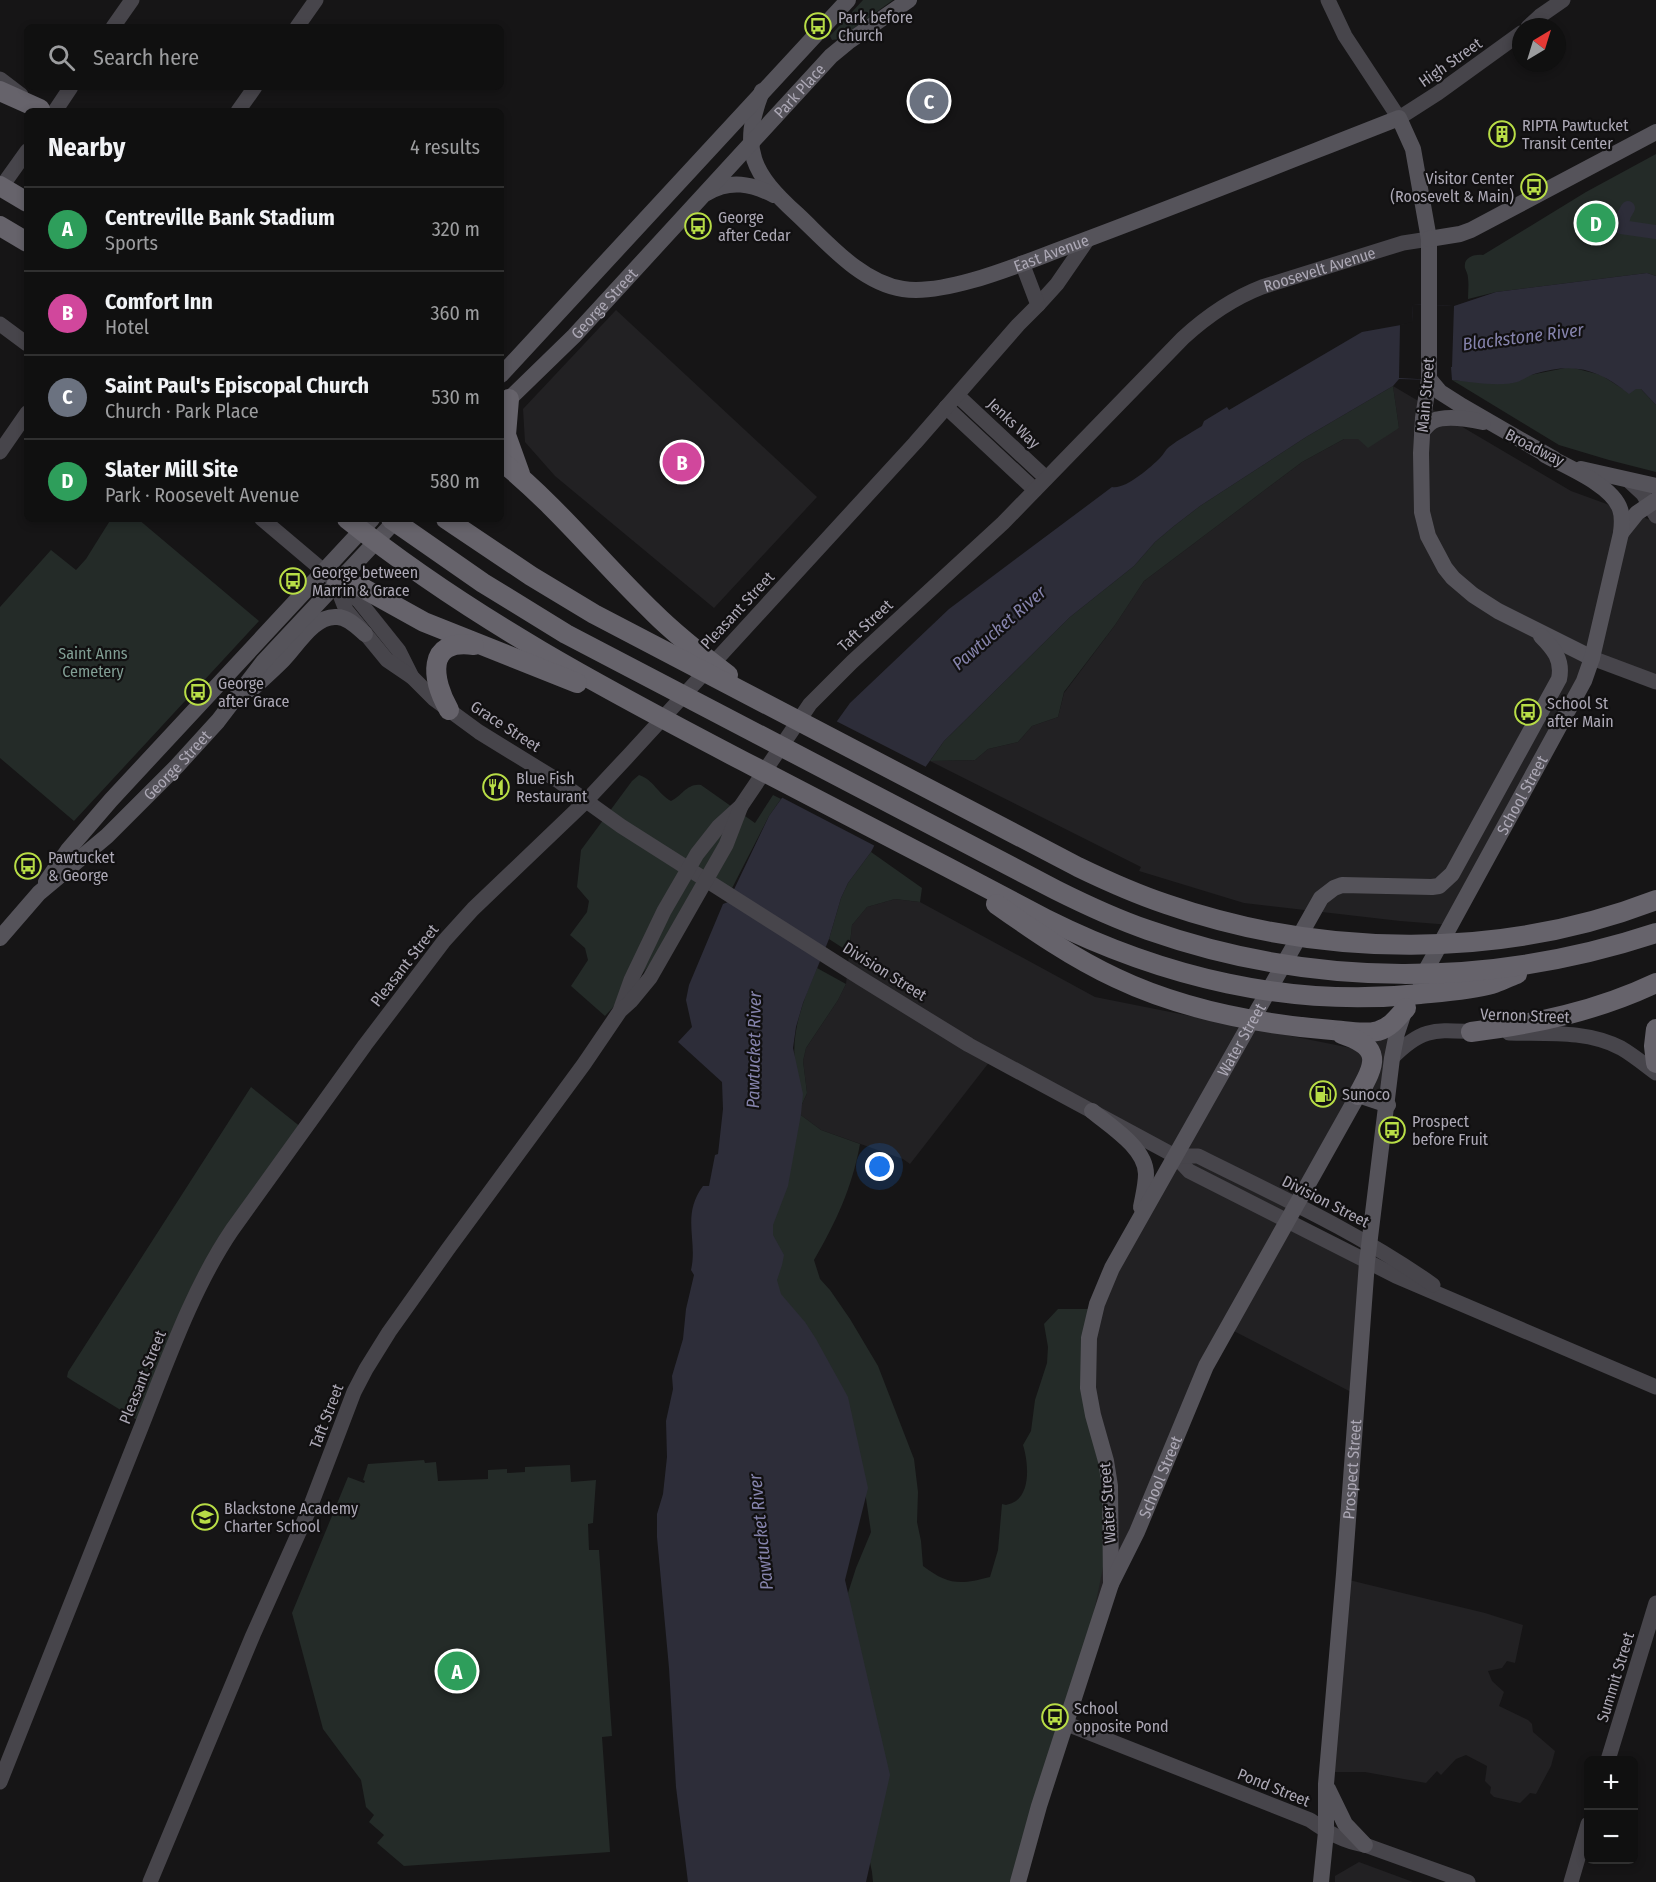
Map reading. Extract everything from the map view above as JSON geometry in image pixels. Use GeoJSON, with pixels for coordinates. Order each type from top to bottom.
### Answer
{"type":"FeatureCollection","features":[{"type":"Feature","properties":{"kind":"highway"},"geometry":{"type":"LineString","coordinates":[[0,91],[41,108]]}},
{"type":"Feature","properties":{"kind":"highway"},"geometry":{"type":"LineString","coordinates":[[0,188],[24,200]]}},
{"type":"Feature","properties":{"kind":"highway"},"geometry":{"type":"LineString","coordinates":[[0,225],[24,240]]}},
{"type":"Feature","properties":{"kind":"highway"},"geometry":{"type":"LineString","coordinates":[[505,403],[506,435],[521,477]]}},
{"type":"Feature","properties":{"kind":"highway"},"geometry":{"type":"LineString","coordinates":[[504,463],[565,518],[690,657]]}},
{"type":"Feature","properties":{"kind":"highway"},"geometry":{"type":"LineString","coordinates":[[351,522],[410,567],[494,622],[594,682],[1046,919],[1091,940],[1157,965],[1231,985],[1306,996],[1384,997],[1438,983]]}},
{"type":"Feature","properties":{"kind":"highway"},"geometry":{"type":"LineString","coordinates":[[395,522],[455,565],[581,642],[1056,891],[1116,918],[1194,945],[1245,957],[1321,970],[1398,974],[1438,983],[1490,985],[1548,962],[1656,933]]}},
{"type":"Feature","properties":{"kind":"highway"},"geometry":{"type":"LineString","coordinates":[[450,522],[562,596],[690,657],[763,703],[1078,867],[1143,896],[1200,915],[1263,930],[1337,941],[1411,945],[1459,944],[1549,930],[1621,912],[1656,900]]}},
{"type":"Feature","properties":{"kind":"highway"},"geometry":{"type":"LineString","coordinates":[[330,577],[361,587],[410,615],[485,647],[646,710]]}},
{"type":"Feature","properties":{"kind":"highway"},"geometry":{"type":"LineString","coordinates":[[449,710],[436,682],[438,660],[446,649],[459,644],[485,647]]}},
{"type":"Feature","properties":{"kind":"highway"},"geometry":{"type":"LineString","coordinates":[[931,858],[1029,927],[1094,967],[1158,995],[1224,1014],[1328,1030],[1366,1032],[1380,1031],[1393,1023],[1406,1008]]}},
{"type":"Feature","properties":{"kind":"highway"},"geometry":{"type":"LineString","coordinates":[[1621,912],[1656,889]]}},
{"type":"Feature","properties":{"kind":"highway"},"geometry":{"type":"LineString","coordinates":[[1471,1032],[1569,1015],[1610,1002],[1656,983]]}},
{"type":"Feature","properties":{"kind":"highway"},"geometry":{"type":"LineString","coordinates":[[1653,1067],[1656,1029]]}},
{"type":"Feature","properties":{"kind":"highway"},"geometry":{"type":"LineString","coordinates":[[1328,1030],[1360,1042],[1371,1052],[1372,1067],[1358,1095]]}},
{"type":"Feature","properties":{"kind":"main road"},"geometry":{"type":"LineString","coordinates":[[115,24],[132,0]]}},
{"type":"Feature","properties":{"kind":"main road"},"geometry":{"type":"LineString","coordinates":[[299,24],[316,0]]}},
{"type":"Feature","properties":{"kind":"main road","name":"Park Place"},"geometry":{"type":"LineString","coordinates":[[683,176],[848,0]]}},
{"type":"Feature","properties":{"kind":"main road","name":"Park Place"},"geometry":{"type":"LineString","coordinates":[[702,196],[831,56],[909,0]]}},
{"type":"Feature","properties":{"kind":"main road","name":"Main Street"},"geometry":{"type":"LineString","coordinates":[[1328,0],[1345,36],[1410,138],[1417,162],[1429,238],[1429,379],[1422,432],[1422,512],[1428,536],[1439,559],[1453,578],[1473,595],[1498,611],[1592,658],[1656,682]]}},
{"type":"Feature","properties":{"kind":"main road"},"geometry":{"type":"LineString","coordinates":[[1540,16],[1554,0]]}},
{"type":"Feature","properties":{"kind":"main road"},"geometry":{"type":"LineString","coordinates":[[1540,16],[1563,0]]}},
{"type":"Feature","properties":{"kind":"main road","name":"High Street"},"geometry":{"type":"LineString","coordinates":[[1399,118],[1512,40]]}},
{"type":"Feature","properties":{"kind":"main road"},"geometry":{"type":"LineString","coordinates":[[0,79],[43,108]]}},
{"type":"Feature","properties":{"kind":"main road"},"geometry":{"type":"LineString","coordinates":[[48,108],[68,90]]}},
{"type":"Feature","properties":{"kind":"main road"},"geometry":{"type":"LineString","coordinates":[[240,108],[253,90]]}},
{"type":"Feature","properties":{"kind":"main road"},"geometry":{"type":"LineString","coordinates":[[751,143],[752,123],[762,92]]}},
{"type":"Feature","properties":{"kind":"main road","name":"East Avenue"},"geometry":{"type":"LineString","coordinates":[[751,143],[754,159],[761,175],[780,199],[856,266],[892,287],[915,290],[993,274],[1399,118]]}},
{"type":"Feature","properties":{"kind":"main road","name":"Roosevelt Avenue"},"geometry":{"type":"LineString","coordinates":[[1041,484],[1183,338],[1212,313],[1228,303],[1262,287],[1403,243],[1460,234],[1471,230],[1656,132]]}},
{"type":"Feature","properties":{"kind":"main road"},"geometry":{"type":"LineString","coordinates":[[0,188],[24,155]]}},
{"type":"Feature","properties":{"kind":"main road","name":"George Street"},"geometry":{"type":"LineString","coordinates":[[504,372],[683,176]]}},
{"type":"Feature","properties":{"kind":"main road"},"geometry":{"type":"LineString","coordinates":[[702,196],[718,187],[739,184],[757,188],[780,199]]}},
{"type":"Feature","properties":{"kind":"main road","name":"George Street"},"geometry":{"type":"LineString","coordinates":[[505,403],[574,336],[702,196]]}},
{"type":"Feature","properties":{"kind":"main road","name":"Pleasant Street"},"geometry":{"type":"LineString","coordinates":[[0,1782],[144,1419],[198,1290],[218,1252],[358,1055],[438,949],[473,909],[586,801],[907,452],[1057,284],[1088,239]]}},
{"type":"Feature","properties":{"kind":"main road"},"geometry":{"type":"LineString","coordinates":[[1022,263],[1038,305]]}},
{"type":"Feature","properties":{"kind":"main road"},"geometry":{"type":"LineString","coordinates":[[0,324],[24,331]]}},
{"type":"Feature","properties":{"kind":"main road"},"geometry":{"type":"LineString","coordinates":[[0,324],[24,342]]}},
{"type":"Feature","properties":{"kind":"main road","name":"Broadway"},"geometry":{"type":"LineString","coordinates":[[1429,379],[1446,396],[1545,455],[1576,468],[1656,486]]}},
{"type":"Feature","properties":{"kind":"main road","name":"Jenks Way"},"geometry":{"type":"LineString","coordinates":[[952,401],[1041,484]]}},
{"type":"Feature","properties":{"kind":"main road"},"geometry":{"type":"LineString","coordinates":[[0,452],[24,417]]}},
{"type":"Feature","properties":{"kind":"main road"},"geometry":{"type":"LineString","coordinates":[[1422,432],[1432,422],[1441,419],[1469,420],[1493,425]]}},
{"type":"Feature","properties":{"kind":"main road","name":"School Street"},"geometry":{"type":"LineString","coordinates":[[1392,1058],[1397,1033],[1406,1008],[1584,681],[1592,658],[1621,532],[1622,514],[1620,507],[1610,494],[1545,455]]}},
{"type":"Feature","properties":{"kind":"main road"},"geometry":{"type":"LineString","coordinates":[[1621,532],[1631,518],[1653,507],[1628,480]]}},
{"type":"Feature","properties":{"kind":"main road","name":"Taft Street"},"geometry":{"type":"LineString","coordinates":[[620,1011],[631,980],[664,911],[698,854],[719,826],[741,806],[799,719],[852,662],[997,528],[1041,484]]}},
{"type":"Feature","properties":{"kind":"main road"},"geometry":{"type":"LineString","coordinates":[[266,522],[330,577]]}},
{"type":"Feature","properties":{"kind":"main road","name":"George Street"},"geometry":{"type":"LineString","coordinates":[[39,892],[73,866],[123,820],[201,741],[330,577],[351,541],[369,522]]}},
{"type":"Feature","properties":{"kind":"main road","name":"George Street"},"geometry":{"type":"LineString","coordinates":[[2,933],[39,892],[77,838],[330,577],[366,552],[394,522]]}},
{"type":"Feature","properties":{"kind":"main road","name":"Grace Street"},"geometry":{"type":"LineString","coordinates":[[330,577],[346,610],[387,660],[412,677],[449,710],[586,801]]}},
{"type":"Feature","properties":{"kind":"main road","name":"Grace Street"},"geometry":{"type":"LineString","coordinates":[[330,577],[358,601],[393,642],[412,677]]}},
{"type":"Feature","properties":{"kind":"main road"},"geometry":{"type":"LineString","coordinates":[[201,741],[322,620],[343,618],[365,634]]}},
{"type":"Feature","properties":{"kind":"main road","name":"Water Street"},"geometry":{"type":"LineString","coordinates":[[1111,1584],[1110,1486],[1088,1388],[1087,1360],[1089,1338],[1097,1304],[1109,1273],[1321,898],[1342,885],[1439,886],[1452,874],[1559,679],[1561,666],[1556,654],[1532,628]]}},
{"type":"Feature","properties":{"kind":"main road","name":"Division Street"},"geometry":{"type":"LineString","coordinates":[[586,801],[621,826],[862,979],[985,1054],[1175,1156],[1189,1171],[1396,1276],[1656,1387]]}},
{"type":"Feature","properties":{"kind":"main road","name":"Taft Street"},"geometry":{"type":"LineString","coordinates":[[150,1882],[253,1635],[309,1510],[354,1392],[366,1369],[389,1332],[620,1011],[640,991],[658,965],[715,865],[732,832],[741,806]]}},
{"type":"Feature","properties":{"kind":"main road"},"geometry":{"type":"LineString","coordinates":[[698,854],[715,865]]}},
{"type":"Feature","properties":{"kind":"main road","name":"Vernon Street"},"geometry":{"type":"LineString","coordinates":[[1392,1058],[1406,1044],[1420,1035],[1440,1031],[1471,1032],[1585,1036],[1614,1045],[1653,1067]]}},
{"type":"Feature","properties":{"kind":"main road","name":"Prospect Street"},"geometry":{"type":"LineString","coordinates":[[1321,1882],[1326,1832],[1326,1784],[1367,1262],[1392,1058]]}},
{"type":"Feature","properties":{"kind":"main road"},"geometry":{"type":"LineString","coordinates":[[1358,1095],[1388,1105]]}},
{"type":"Feature","properties":{"kind":"main road","name":"School Street"},"geometry":{"type":"LineString","coordinates":[[1018,1882],[1111,1584],[1137,1532],[1206,1366],[1358,1095]]}},
{"type":"Feature","properties":{"kind":"main road"},"geometry":{"type":"LineString","coordinates":[[1092,1111],[1133,1145],[1143,1159],[1146,1173],[1137,1223]]}},
{"type":"Feature","properties":{"kind":"main road","name":"Division Street"},"geometry":{"type":"LineString","coordinates":[[1175,1156],[1198,1156],[1296,1206],[1369,1244],[1453,1299]]}},
{"type":"Feature","properties":{"kind":"main road","name":"Summit Street"},"geometry":{"type":"LineString","coordinates":[[1610,1756],[1656,1603]]}},
{"type":"Feature","properties":{"kind":"main road","name":"Pond Street"},"geometry":{"type":"LineString","coordinates":[[1067,1724],[1310,1820],[1326,1832],[1353,1844],[1365,1845],[1468,1882]]}},
{"type":"Feature","properties":{"kind":"main road"},"geometry":{"type":"LineString","coordinates":[[1326,1784],[1345,1824],[1365,1845]]}},
{"type":"Feature","properties":{"kind":"main road"},"geometry":{"type":"LineString","coordinates":[[1571,1882],[1584,1838]]}},
{"type":"Feature","properties":{"kind":"shaded area"},"geometry":{"type":"Polygon","coordinates":[[[616,310],[817,497],[714,608],[555,476],[525,442],[523,409],[616,310]]]}},
{"type":"Feature","properties":{"kind":"shaded area"},"geometry":{"type":"Polygon","coordinates":[[[1393,386],[1571,491],[1656,522],[1656,683],[1592,659],[1451,925],[1244,903],[1139,871],[1141,867],[930,761],[975,760],[988,749],[1018,742],[1032,726],[1058,717],[1064,693],[1115,625],[1144,581],[1302,462],[1344,439],[1358,439],[1399,428],[1393,386]]]}},
{"type":"Feature","properties":{"kind":"shaded area"},"geometry":{"type":"Polygon","coordinates":[[[895,899],[920,902],[1095,997],[1351,1048],[1393,1033],[1389,1102],[1356,1099],[1286,1226],[1362,1265],[1351,1392],[1230,1329],[1092,1641],[1096,1425],[1094,1317],[1180,1154],[994,1056],[910,1164],[903,1159],[821,1130],[798,1113],[807,1093],[803,1061],[806,1048],[846,984],[852,925],[867,907],[895,899]]]}},
{"type":"Feature","properties":{"kind":"shaded area"},"geometry":{"type":"Polygon","coordinates":[[[1349,1580],[1485,1613],[1523,1625],[1515,1663],[1507,1661],[1502,1668],[1488,1671],[1492,1681],[1504,1692],[1499,1706],[1528,1720],[1532,1724],[1533,1732],[1555,1751],[1551,1766],[1536,1794],[1530,1793],[1520,1803],[1494,1797],[1490,1793],[1491,1787],[1485,1781],[1487,1766],[1466,1755],[1456,1759],[1441,1775],[1437,1771],[1426,1783],[1365,1772],[1332,1772],[1349,1580]]]}},
{"type":"Feature","properties":{"kind":"shaded area"},"geometry":{"type":"Polygon","coordinates":[[[1359,1862],[1413,1882],[1335,1882],[1335,1876],[1359,1862]]]}},
{"type":"Feature","properties":{"kind":"green space"},"geometry":{"type":"Polygon","coordinates":[[[863,0],[893,0],[839,39],[832,40],[830,36],[863,0]]]}},
{"type":"Feature","properties":{"kind":"green space"},"geometry":{"type":"Polygon","coordinates":[[[1656,154],[1656,276],[1647,273],[1496,292],[1468,299],[1468,275],[1465,264],[1468,259],[1483,255],[1586,192],[1656,154]]]}},
{"type":"Feature","properties":{"kind":"green space"},"geometry":{"type":"Polygon","coordinates":[[[1570,367],[1601,375],[1623,389],[1641,389],[1656,405],[1656,472],[1559,445],[1452,380],[1490,383],[1570,367]]]}},
{"type":"Feature","properties":{"kind":"green space"},"geometry":{"type":"Polygon","coordinates":[[[1393,386],[1399,428],[1368,448],[1358,439],[1344,439],[1302,462],[1144,581],[1115,625],[1064,692],[1058,717],[1032,726],[1018,742],[988,749],[975,760],[930,761],[944,741],[1070,617],[1134,566],[1155,542],[1174,526],[1200,506],[1306,437],[1393,386]]]}},
{"type":"Feature","properties":{"kind":"green space","name":"Saint Anns Cemetery"},"geometry":{"type":"Polygon","coordinates":[[[109,522],[142,522],[259,621],[74,821],[0,758],[0,607],[51,550],[76,570],[86,559],[109,522]]]}},
{"type":"Feature","properties":{"kind":"green space"},"geometry":{"type":"Polygon","coordinates":[[[639,775],[671,801],[688,788],[701,785],[755,823],[773,795],[781,799],[769,816],[727,898],[710,888],[631,988],[605,1016],[571,986],[588,960],[585,948],[570,935],[587,912],[589,901],[577,887],[581,850],[632,781],[639,775]]]}},
{"type":"Feature","properties":{"kind":"green space"},"geometry":{"type":"Polygon","coordinates":[[[871,852],[922,888],[920,902],[895,899],[867,907],[852,925],[849,952],[829,939],[841,898],[848,883],[871,852]]]}},
{"type":"Feature","properties":{"kind":"green space"},"geometry":{"type":"Polygon","coordinates":[[[817,968],[846,984],[806,1048],[803,1061],[807,1093],[798,1113],[821,1130],[860,1144],[853,1175],[842,1204],[814,1260],[820,1279],[850,1319],[878,1366],[914,1459],[918,1492],[917,1522],[923,1566],[940,1577],[962,1582],[990,1577],[998,1550],[1002,1504],[1006,1505],[1016,1501],[1021,1496],[1026,1483],[1027,1467],[1023,1445],[1031,1431],[1035,1400],[1047,1363],[1048,1347],[1044,1324],[1058,1309],[1091,1309],[1088,1379],[1108,1464],[1107,1548],[1089,1636],[1018,1882],[873,1882],[867,1848],[848,1593],[871,1532],[864,1485],[765,1268],[795,1064],[797,1026],[803,1003],[817,968]]]}},
{"type":"Feature","properties":{"kind":"green space"},"geometry":{"type":"Polygon","coordinates":[[[251,1087],[307,1132],[215,1260],[137,1420],[67,1377],[68,1372],[251,1087]]]}},
{"type":"Feature","properties":{"kind":"green space"},"geometry":{"type":"Polygon","coordinates":[[[424,1460],[425,1463],[436,1462],[438,1481],[488,1479],[488,1470],[507,1469],[507,1473],[525,1472],[525,1467],[570,1465],[571,1482],[596,1480],[593,1523],[588,1524],[589,1550],[599,1550],[612,1736],[602,1737],[610,1852],[404,1866],[377,1843],[384,1835],[369,1822],[374,1815],[366,1807],[361,1780],[323,1729],[292,1613],[348,1477],[364,1483],[368,1464],[424,1460]]]}},
{"type":"Feature","properties":{"kind":"water"},"geometry":{"type":"Polygon","coordinates":[[[1647,273],[1656,276],[1656,405],[1641,389],[1636,389],[1629,394],[1607,379],[1573,368],[1548,370],[1517,382],[1502,384],[1452,380],[1451,367],[1437,367],[1436,380],[1399,379],[1393,386],[1306,437],[1200,506],[1155,542],[1134,566],[1070,617],[944,741],[887,821],[871,852],[848,883],[796,1027],[793,1048],[803,1094],[801,1114],[788,1186],[773,1225],[773,1235],[784,1255],[777,1280],[781,1294],[805,1322],[848,1397],[868,1488],[845,1580],[890,1775],[866,1882],[688,1882],[676,1787],[657,1514],[663,1494],[667,1457],[666,1421],[673,1389],[672,1376],[683,1339],[686,1309],[694,1275],[691,1270],[693,1259],[691,1218],[696,1197],[703,1186],[709,1186],[715,1155],[718,1154],[723,1109],[722,1082],[678,1042],[692,1027],[686,1000],[689,985],[723,904],[728,902],[769,816],[850,703],[949,609],[1112,487],[1124,485],[1138,477],[1161,457],[1166,449],[1202,426],[1204,421],[1227,407],[1229,410],[1362,332],[1412,323],[1413,304],[1454,306],[1496,292],[1647,273]]]}},
{"type":"Feature","properties":{"kind":"pier"},"geometry":{"type":"Polygon","coordinates":[[[1413,304],[1454,306],[1452,367],[1437,367],[1436,380],[1399,378],[1400,325],[1412,322],[1413,304]]]}},
{"type":"Feature","properties":{"kind":"pier"},"geometry":{"type":"Polygon","coordinates":[[[834,720],[928,768],[890,823],[877,847],[779,796],[834,720]]]}},
{"type":"Feature","properties":{"kind":"waterway"},"geometry":{"type":"LineString","coordinates":[[1628,208],[1621,227],[1656,232]]}},
{"type":"Feature","properties":{"kind":"place","name":"Park before Church"},"geometry":{"type":"Point","coordinates":[818,26]}},
{"type":"Feature","properties":{"kind":"place","name":"Saint Paul's Episcopal Church"},"geometry":{"type":"Point","coordinates":[929,101]}},
{"type":"Feature","properties":{"kind":"place","name":"RIPTA Pawtucket Transit Center"},"geometry":{"type":"Point","coordinates":[1502,134]}},
{"type":"Feature","properties":{"kind":"place","name":"Visitor Center (Roosevelt & Main)"},"geometry":{"type":"Point","coordinates":[1534,187]}},
{"type":"Feature","properties":{"kind":"place","name":"Slater Mill Site"},"geometry":{"type":"Point","coordinates":[1596,223]}},
{"type":"Feature","properties":{"kind":"place","name":"George after Cedar"},"geometry":{"type":"Point","coordinates":[698,226]}},
{"type":"Feature","properties":{"kind":"place","name":"Comfort Inn"},"geometry":{"type":"Point","coordinates":[682,462]}},
{"type":"Feature","properties":{"kind":"place","name":"George between Marrin & Grace"},"geometry":{"type":"Point","coordinates":[293,581]}},
{"type":"Feature","properties":{"kind":"place","name":"George after Grace"},"geometry":{"type":"Point","coordinates":[198,692]}},
{"type":"Feature","properties":{"kind":"place","name":"School St after Main"},"geometry":{"type":"Point","coordinates":[1528,712]}},
{"type":"Feature","properties":{"kind":"place","name":"Blue Fish Restaurant"},"geometry":{"type":"Point","coordinates":[496,787]}},
{"type":"Feature","properties":{"kind":"place","name":"Pawtucket & George"},"geometry":{"type":"Point","coordinates":[28,866]}},
{"type":"Feature","properties":{"kind":"place","name":"Sunoco"},"geometry":{"type":"Point","coordinates":[1323,1094]}},
{"type":"Feature","properties":{"kind":"place","name":"Prospect before Fruit"},"geometry":{"type":"Point","coordinates":[1392,1130]}},
{"type":"Feature","properties":{"kind":"place","name":"Blackstone Academy Charter School"},"geometry":{"type":"Point","coordinates":[205,1517]}},
{"type":"Feature","properties":{"kind":"place","name":"Centreville Bank Stadium"},"geometry":{"type":"Point","coordinates":[457,1671]}},
{"type":"Feature","properties":{"kind":"place","name":"School opposite Pond"},"geometry":{"type":"Point","coordinates":[1055,1717]}},
{"type":"Feature","properties":{"kind":"water label","name":"Blackstone River"},"geometry":{"type":"Point","coordinates":[1523,337]}},
{"type":"Feature","properties":{"kind":"water label","name":"Pawtucket River"},"geometry":{"type":"Point","coordinates":[999,628]}},
{"type":"Feature","properties":{"kind":"water label","name":"Pawtucket River"},"geometry":{"type":"Point","coordinates":[754,1050]}},
{"type":"Feature","properties":{"kind":"water label","name":"Pawtucket River"},"geometry":{"type":"Point","coordinates":[761,1532]}}]}
